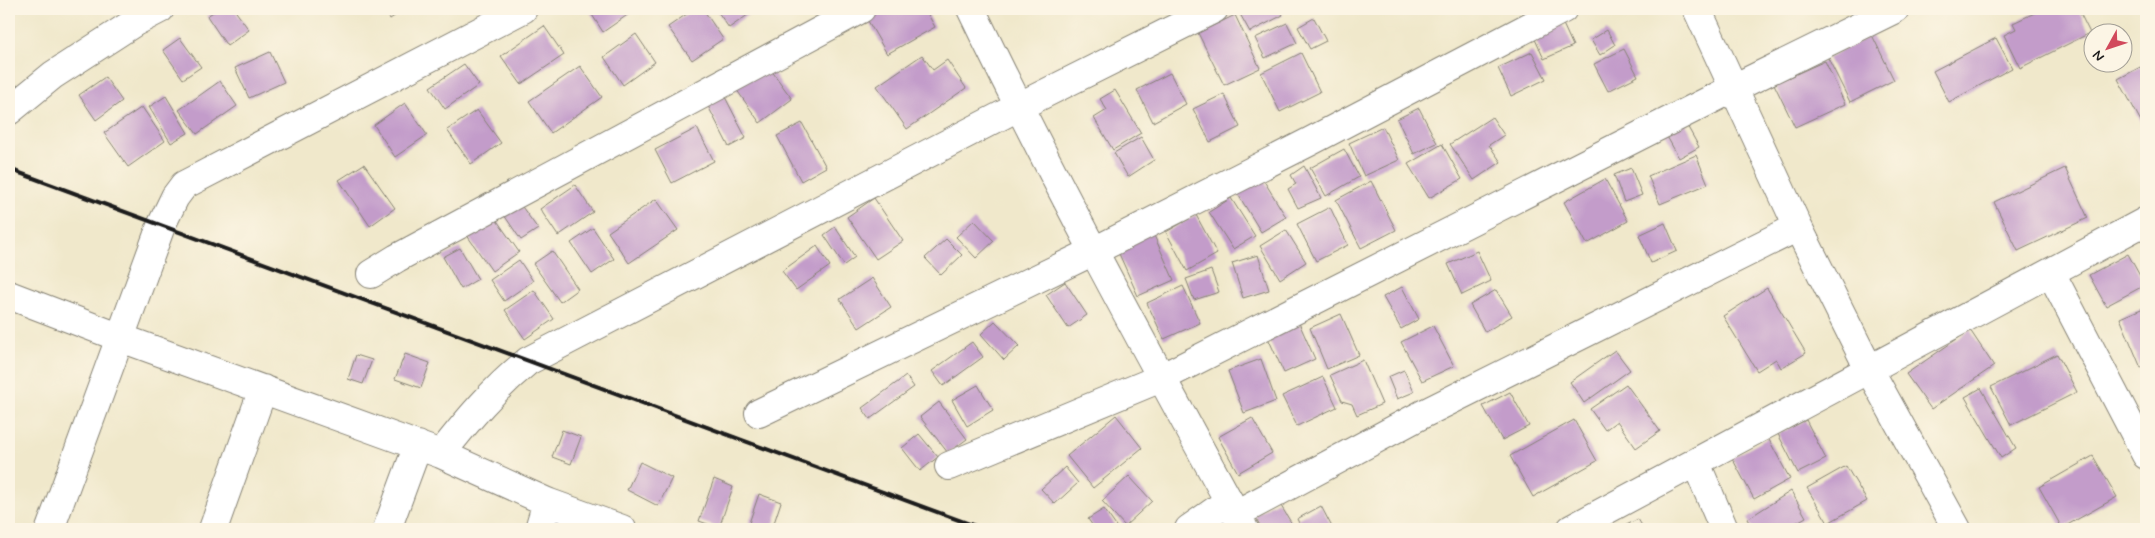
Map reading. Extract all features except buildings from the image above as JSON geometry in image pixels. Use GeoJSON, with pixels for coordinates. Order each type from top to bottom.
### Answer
{"type":"FeatureCollection","features":[{"type":"Feature","properties":{"kind":"street"},"geometry":{"type":"LineString","coordinates":[[9,112],[52,75],[135,22],[160,9]]}},
{"type":"Feature","properties":{"kind":"street"},"geometry":{"type":"LineString","coordinates":[[50,529],[161,226],[175,197],[184,185],[523,9]]}},
{"type":"Feature","properties":{"kind":"street"},"geometry":{"type":"LineString","coordinates":[[371,274],[397,258],[861,9]]}},
{"type":"Feature","properties":{"kind":"street"},"geometry":{"type":"LineString","coordinates":[[971,9],[1018,107],[1161,378],[1236,515]]}},
{"type":"Feature","properties":{"kind":"street"},"geometry":{"type":"LineString","coordinates":[[388,529],[430,450],[476,410],[497,387],[528,360],[1018,107],[1213,9]]}},
{"type":"Feature","properties":{"kind":"street"},"geometry":{"type":"LineString","coordinates":[[759,413],[1094,251],[1311,141],[1563,9]]}},
{"type":"Feature","properties":{"kind":"street"},"geometry":{"type":"LineString","coordinates":[[1697,9],[1798,227],[1869,369],[1957,529]]}},
{"type":"Feature","properties":{"kind":"street"},"geometry":{"type":"LineString","coordinates":[[949,466],[1161,378],[1734,88],[1895,9]]}},
{"type":"Feature","properties":{"kind":"street"},"geometry":{"type":"LineString","coordinates":[[1570,529],[2146,221]]}},
{"type":"Feature","properties":{"kind":"street"},"geometry":{"type":"LineString","coordinates":[[1189,529],[1236,515],[1423,414],[1798,227]]}},
{"type":"Feature","properties":{"kind":"street"},"geometry":{"type":"LineString","coordinates":[[2050,273],[2146,455]]}},
{"type":"Feature","properties":{"kind":"street"},"geometry":{"type":"LineString","coordinates":[[9,295],[121,338],[430,450],[548,502],[622,529]]}},
{"type":"Feature","properties":{"kind":"street"},"geometry":{"type":"LineString","coordinates":[[213,529],[263,389]]}},
{"type":"Feature","properties":{"kind":"street"},"geometry":{"type":"LineString","coordinates":[[1696,463],[1724,529]]}},
{"type":"Feature","properties":{"kind":"street"},"geometry":{"type":"LineString","coordinates":[[539,529],[548,502]]}},
{"type":"Feature","properties":{"kind":"railway"},"geometry":{"type":"LineString","coordinates":[[9,169],[983,529]]}}]}
